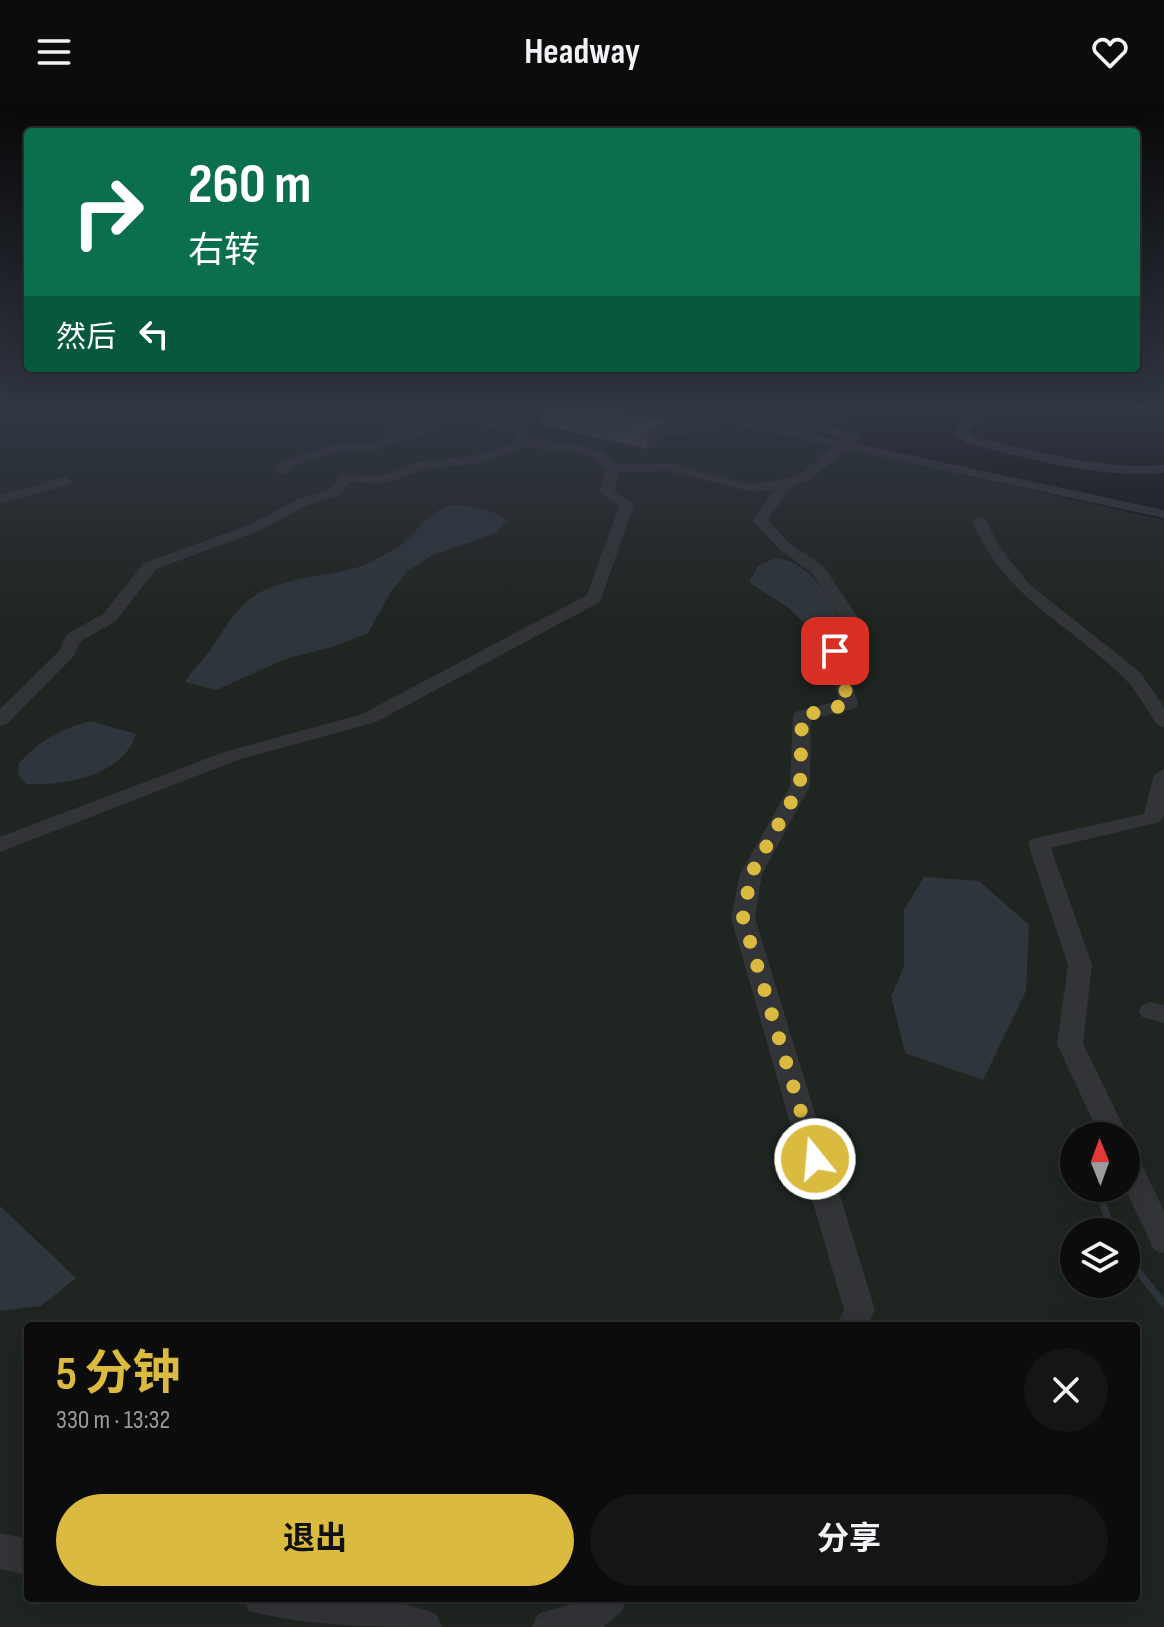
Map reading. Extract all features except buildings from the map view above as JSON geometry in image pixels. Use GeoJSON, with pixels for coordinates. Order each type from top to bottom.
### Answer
{"type":"FeatureCollection","features":[{"type":"Feature","properties":{"kind":"street"},"geometry":{"type":"LineString","coordinates":[[0,720],[67,653],[73,638],[109,618],[150,566],[254,528],[301,503],[335,492],[345,478]]}},
{"type":"Feature","properties":{"kind":"street"},"geometry":{"type":"LineString","coordinates":[[346,478],[389,478]]}},
{"type":"Feature","properties":{"kind":"street"},"geometry":{"type":"LineString","coordinates":[[0,845],[231,756],[369,718],[594,598],[627,505],[606,492],[611,478]]}},
{"type":"Feature","properties":{"kind":"street"},"geometry":{"type":"LineString","coordinates":[[713,478],[752,488],[785,484],[800,478]]}},
{"type":"Feature","properties":{"kind":"street"},"geometry":{"type":"LineString","coordinates":[[999,478],[1164,514]]}},
{"type":"Feature","properties":{"kind":"street"},"geometry":{"type":"LineString","coordinates":[[1081,496],[1094,478]]}},
{"type":"Feature","properties":{"kind":"street"},"geometry":{"type":"LineString","coordinates":[[0,500],[65,481]]}},
{"type":"Feature","properties":{"kind":"street"},"geometry":{"type":"LineString","coordinates":[[785,484],[760,520],[782,544],[818,570],[854,625],[835,651],[849,704],[802,716],[800,786],[751,874],[743,918],[860,1310],[854,1322]]}},
{"type":"Feature","properties":{"kind":"street"},"geometry":{"type":"LineString","coordinates":[[980,521],[988,546],[1020,587],[1130,673],[1164,721]]}},
{"type":"Feature","properties":{"kind":"street"},"geometry":{"type":"LineString","coordinates":[[1107,1122],[1070,1044],[1080,965],[1039,844],[1153,818],[1164,775]]}},
{"type":"Feature","properties":{"kind":"street"},"geometry":{"type":"LineString","coordinates":[[1140,1190],[1164,1241]]}},
{"type":"Feature","properties":{"kind":"street"},"geometry":{"type":"LineString","coordinates":[[0,1551],[24,1556]]}},
{"type":"Feature","properties":{"kind":"street"},"geometry":{"type":"LineString","coordinates":[[284,1602],[423,1627]]}},
{"type":"Feature","properties":{"kind":"street"},"geometry":{"type":"LineString","coordinates":[[551,1627],[583,1620],[604,1602]]}},
{"type":"Feature","properties":{"kind":"shaded area"},"geometry":{"type":"Polygon","coordinates":[[[0,478],[977,478],[1164,520],[1164,1627],[0,1627],[0,478]]]}},
{"type":"Feature","properties":{"kind":"shaded area"},"geometry":{"type":"Polygon","coordinates":[[[452,505],[481,508],[507,520],[496,533],[433,555],[409,570],[392,590],[368,633],[333,647],[288,658],[216,690],[185,682],[234,615],[254,596],[277,585],[369,563],[407,540],[433,514],[452,505]]]}},
{"type":"Feature","properties":{"kind":"shaded area"},"geometry":{"type":"Polygon","coordinates":[[[775,558],[799,566],[808,573],[843,622],[827,642],[829,681],[813,657],[814,632],[786,606],[749,582],[758,566],[775,558]]]}},
{"type":"Feature","properties":{"kind":"shaded area"},"geometry":{"type":"Polygon","coordinates":[[[91,721],[136,734],[119,760],[90,776],[57,783],[26,784],[18,774],[19,763],[27,755],[52,736],[91,721]]]}},
{"type":"Feature","properties":{"kind":"shaded area"},"geometry":{"type":"Polygon","coordinates":[[[924,877],[979,881],[1029,925],[1026,991],[983,1080],[905,1053],[891,996],[904,967],[904,910],[924,877]]]}},
{"type":"Feature","properties":{"kind":"shaded area"},"geometry":{"type":"Polygon","coordinates":[[[0,1206],[76,1278],[41,1306],[0,1311],[0,1206]]]}},
{"type":"Feature","properties":{"kind":"waterway"},"geometry":{"type":"LineString","coordinates":[[1102,1202],[1108,1218]]}},
{"type":"Feature","properties":{"kind":"waterway"},"geometry":{"type":"LineString","coordinates":[[1140,1274],[1164,1304]]}},
{"type":"Feature","properties":{"kind":"route"},"geometry":{"type":"LineString","coordinates":[[815,1159],[743,918],[751,874],[800,786],[802,716],[849,704],[835,651]]}}]}
